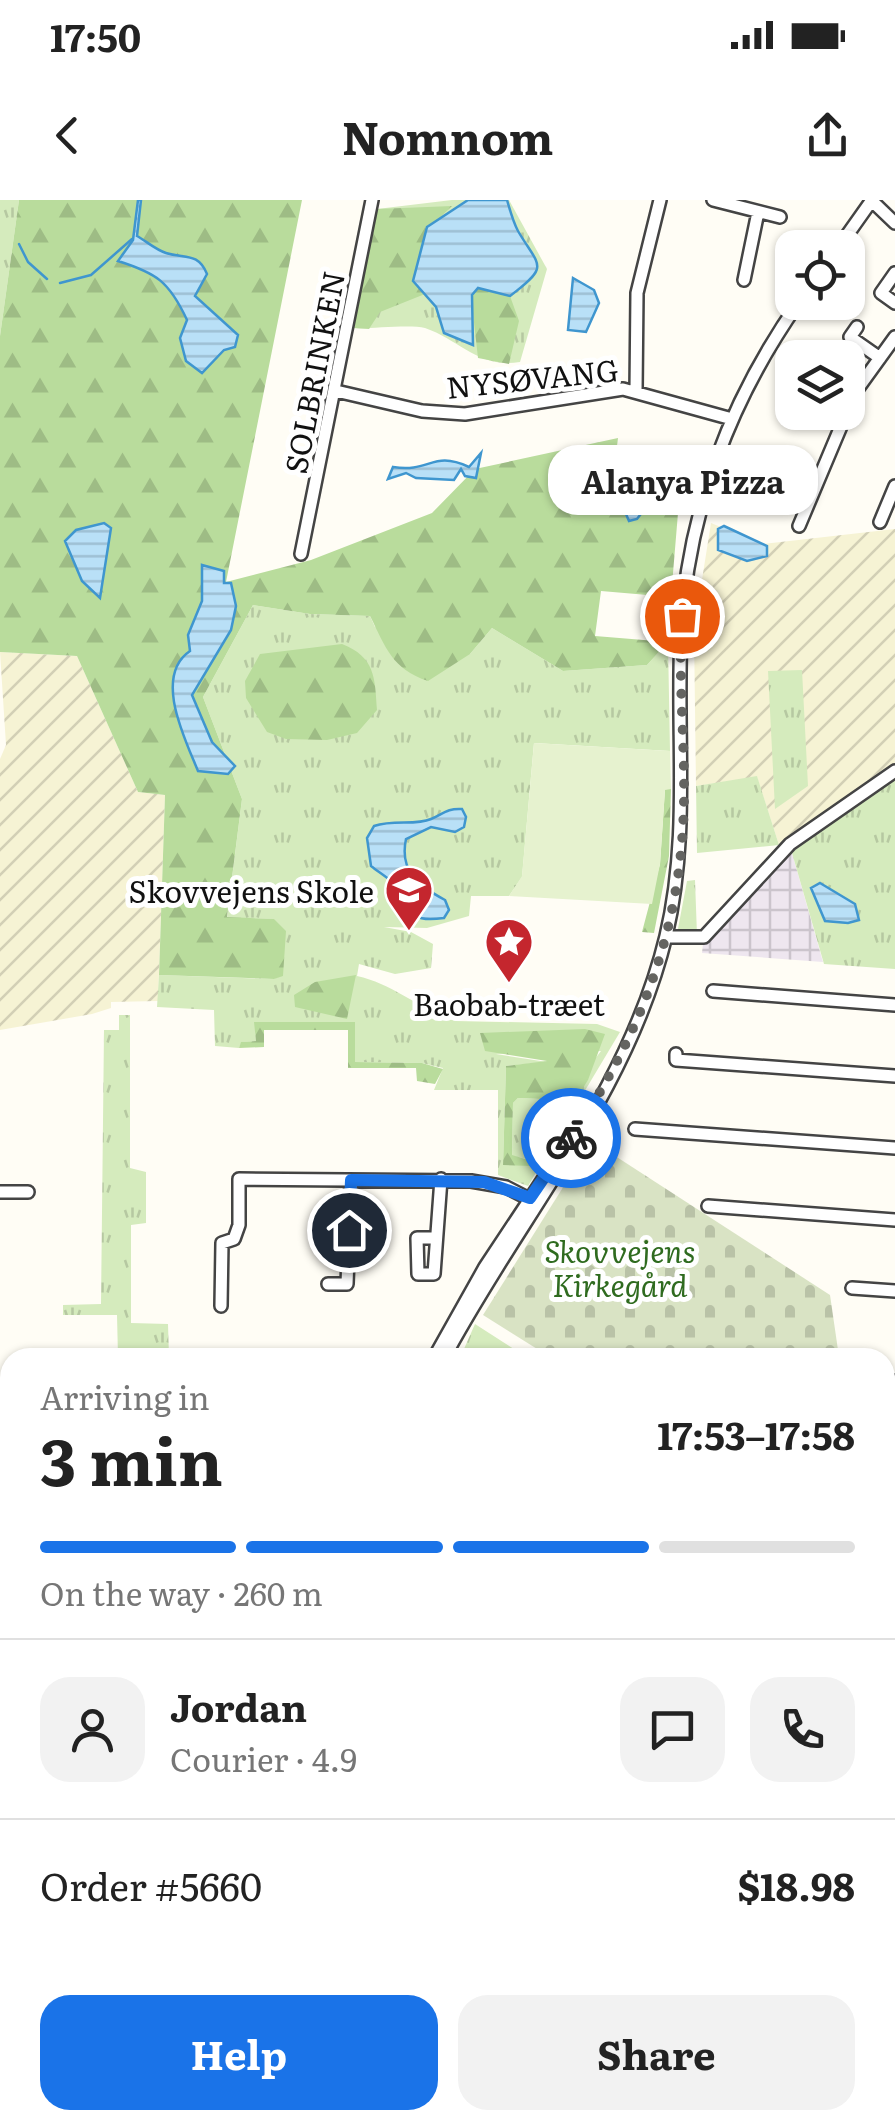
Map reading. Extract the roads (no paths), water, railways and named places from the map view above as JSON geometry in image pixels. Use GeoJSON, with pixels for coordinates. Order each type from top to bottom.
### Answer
{"type":"FeatureCollection","features":[{"type":"Feature","properties":{"kind":"street","name":"SOLBRINKEN"},"geometry":{"type":"LineString","coordinates":[[301,554],[372,200]]}},
{"type":"Feature","properties":{"kind":"street"},"geometry":{"type":"LineString","coordinates":[[636,391],[637,294],[660,200]]}},
{"type":"Feature","properties":{"kind":"street"},"geometry":{"type":"LineString","coordinates":[[714,200],[780,217]]}},
{"type":"Feature","properties":{"kind":"street"},"geometry":{"type":"LineString","coordinates":[[850,230],[871,200],[895,224]]}},
{"type":"Feature","properties":{"kind":"street"},"geometry":{"type":"LineString","coordinates":[[744,280],[758,212]]}},
{"type":"Feature","properties":{"kind":"street"},"geometry":{"type":"LineString","coordinates":[[895,273],[881,293],[895,303]]}},
{"type":"Feature","properties":{"kind":"street"},"geometry":{"type":"LineString","coordinates":[[440,1348],[616,1071],[636,1028],[666,937],[682,844],[684,590],[704,495],[732,419],[763,356],[787,320]]}},
{"type":"Feature","properties":{"kind":"street"},"geometry":{"type":"LineString","coordinates":[[857,327],[850,337],[880,358]]}},
{"type":"Feature","properties":{"kind":"street"},"geometry":{"type":"LineString","coordinates":[[865,383],[895,337]]}},
{"type":"Feature","properties":{"kind":"street","name":"NYSØVANG"},"geometry":{"type":"LineString","coordinates":[[336,392],[422,411],[465,414],[611,389],[636,391],[732,419]]}},
{"type":"Feature","properties":{"kind":"street"},"geometry":{"type":"LineString","coordinates":[[799,526],[839,430]]}},
{"type":"Feature","properties":{"kind":"street"},"geometry":{"type":"LineString","coordinates":[[880,522],[895,486]]}},
{"type":"Feature","properties":{"kind":"street"},"geometry":{"type":"LineString","coordinates":[[666,937],[704,938],[790,844],[895,771]]}},
{"type":"Feature","properties":{"kind":"street"},"geometry":{"type":"LineString","coordinates":[[713,992],[895,1005]]}},
{"type":"Feature","properties":{"kind":"street"},"geometry":{"type":"LineString","coordinates":[[676,1054],[676,1060],[895,1076]]}},
{"type":"Feature","properties":{"kind":"street"},"geometry":{"type":"LineString","coordinates":[[635,1129],[895,1148]]}},
{"type":"Feature","properties":{"kind":"street"},"geometry":{"type":"LineString","coordinates":[[221,1306],[222,1243],[234,1239],[239,1225],[239,1179],[484,1182],[534,1200]]}},
{"type":"Feature","properties":{"kind":"street"},"geometry":{"type":"LineString","coordinates":[[328,1284],[347,1284],[351,1180]]}},
{"type":"Feature","properties":{"kind":"street"},"geometry":{"type":"LineString","coordinates":[[434,1238],[440,1227],[440,1180]]}},
{"type":"Feature","properties":{"kind":"street"},"geometry":{"type":"LineString","coordinates":[[0,1192],[28,1192]]}},
{"type":"Feature","properties":{"kind":"street"},"geometry":{"type":"LineString","coordinates":[[450,1348],[534,1200]]}},
{"type":"Feature","properties":{"kind":"street"},"geometry":{"type":"LineString","coordinates":[[708,1206],[895,1220]]}},
{"type":"Feature","properties":{"kind":"street"},"geometry":{"type":"LineString","coordinates":[[852,1288],[895,1291]]}},
{"type":"Feature","properties":{"kind":"water"},"geometry":{"type":"Polygon","coordinates":[[[138,200],[137,236],[162,252],[199,262],[207,274],[195,296],[238,335],[235,347],[224,350],[202,373],[186,361],[180,338],[187,320],[174,296],[152,275],[118,261],[133,240],[138,200]]]}},
{"type":"Feature","properties":{"kind":"water"},"geometry":{"type":"Polygon","coordinates":[[[468,200],[507,200],[516,227],[537,265],[532,278],[510,296],[478,288],[472,295],[473,345],[444,333],[436,307],[413,281],[427,227],[468,200]]]}},
{"type":"Feature","properties":{"kind":"water"},"geometry":{"type":"Polygon","coordinates":[[[573,278],[594,290],[599,303],[586,332],[568,330],[573,278]]]}},
{"type":"Feature","properties":{"kind":"water"},"geometry":{"type":"Polygon","coordinates":[[[481,453],[476,478],[465,476],[461,469],[454,480],[416,478],[406,473],[388,479],[393,467],[447,461],[469,467],[481,453]]]}},
{"type":"Feature","properties":{"kind":"water"},"geometry":{"type":"Polygon","coordinates":[[[614,457],[631,463],[646,477],[649,502],[656,505],[647,506],[637,519],[629,521],[615,489],[588,482],[614,457]]]}},
{"type":"Feature","properties":{"kind":"water"},"geometry":{"type":"Polygon","coordinates":[[[104,523],[111,528],[100,598],[82,581],[65,541],[76,530],[104,523]]]}},
{"type":"Feature","properties":{"kind":"water"},"geometry":{"type":"Polygon","coordinates":[[[724,526],[767,546],[767,556],[747,561],[718,550],[718,529],[724,526]]]}},
{"type":"Feature","properties":{"kind":"water"},"geometry":{"type":"Polygon","coordinates":[[[202,565],[224,571],[224,583],[231,583],[236,606],[231,630],[192,695],[212,742],[235,766],[228,774],[198,771],[180,726],[173,692],[174,676],[179,662],[190,651],[188,635],[202,601],[202,565]]]}},
{"type":"Feature","properties":{"kind":"water"},"geometry":{"type":"Polygon","coordinates":[[[462,809],[466,817],[464,827],[455,832],[431,827],[406,839],[408,869],[419,883],[445,900],[449,910],[444,918],[416,916],[395,885],[371,866],[367,838],[374,826],[425,821],[449,810],[462,809]]]}},
{"type":"Feature","properties":{"kind":"water"},"geometry":{"type":"Polygon","coordinates":[[[820,883],[855,904],[859,920],[825,921],[811,888],[820,883]]]}},
{"type":"Feature","properties":{"kind":"waterway"},"geometry":{"type":"LineString","coordinates":[[60,283],[91,275],[132,239]]}},
{"type":"Feature","properties":{"kind":"waterway"},"geometry":{"type":"LineString","coordinates":[[19,244],[28,262],[47,279]]}},
{"type":"Feature","properties":{"kind":"place","name":"Alanya Pizza"},"geometry":{"type":"Point","coordinates":[682,616]}},
{"type":"Feature","properties":{"kind":"place","name":"Skovvejens Skole"},"geometry":{"type":"Point","coordinates":[409,932]}},
{"type":"Feature","properties":{"kind":"place","name":"Baobab-træet"},"geometry":{"type":"Point","coordinates":[509,984]}},
{"type":"Feature","properties":{"kind":"park label","name":"Skovvejens Kirkegård"},"geometry":{"type":"Point","coordinates":[620,1267]}}]}
